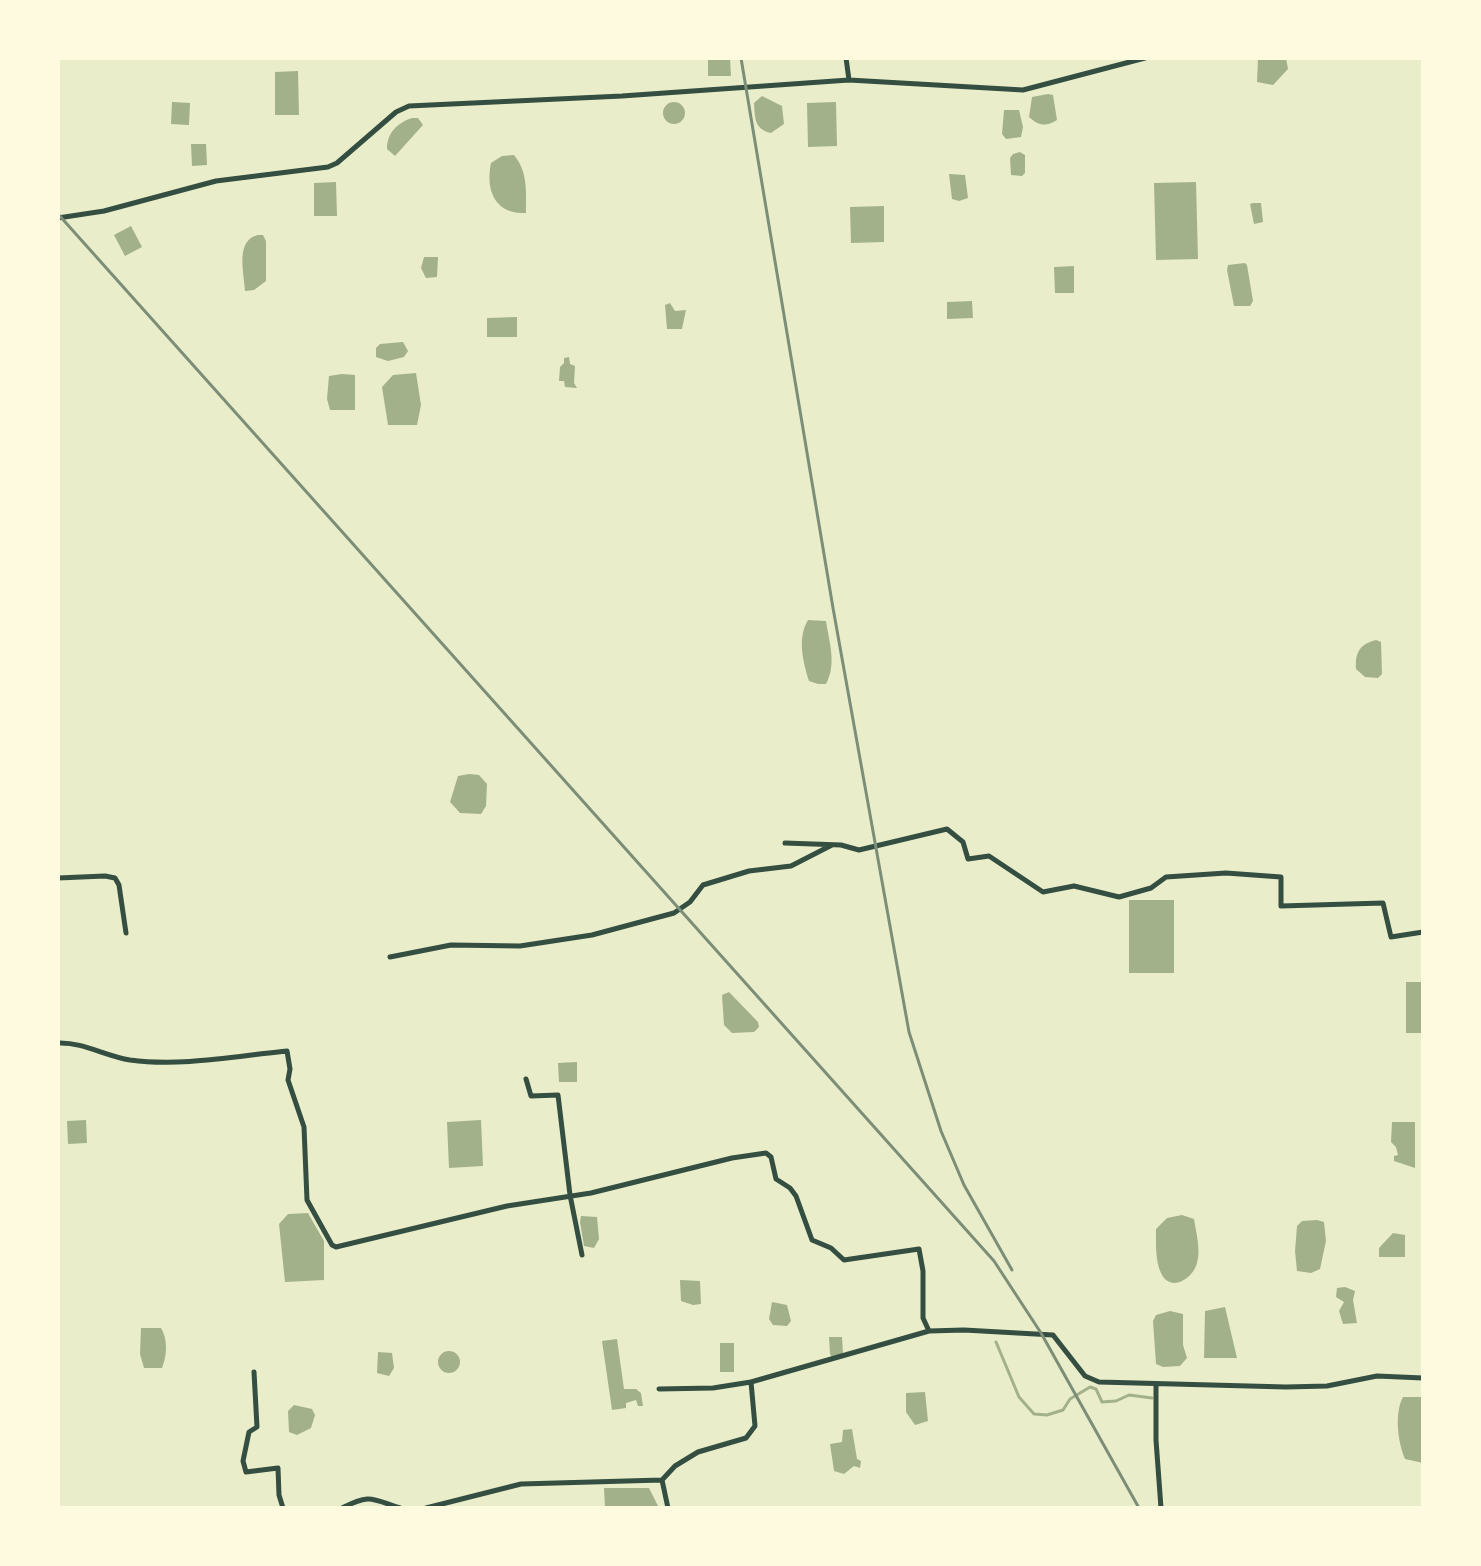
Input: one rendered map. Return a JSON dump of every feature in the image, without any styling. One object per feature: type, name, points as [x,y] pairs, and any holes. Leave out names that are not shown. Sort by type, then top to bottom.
[{"type":"street","points":[[846,58],[849,80]]},
{"type":"street","points":[[58,218],[104,211],[216,181],[328,167],[337,163],[396,112],[409,106],[622,96],[849,80],[1023,90],[1145,58]]},
{"type":"street","points":[[785,843],[833,844],[859,850],[947,829],[963,842],[968,859],[989,856],[1043,892],[1074,886],[1119,897],[1151,888],[1166,877],[1226,873],[1281,877],[1281,906],[1383,903],[1391,937],[1423,932]]},
{"type":"street","points":[[390,957],[451,945],[520,946],[592,935],[674,913],[690,902],[703,885],[749,871],[791,866],[833,844]]},
{"type":"street","points":[[58,878],[115,878],[119,885],[126,933]]},
{"type":"street","points":[[58,1043],[75,1043],[92,1051],[145,1060],[183,1062],[287,1051],[288,1080],[304,1127],[307,1200],[336,1247],[507,1206],[639,1183],[732,1158],[766,1153],[771,1157],[776,1179],[796,1196],[812,1240],[831,1248],[844,1260],[919,1249],[923,1271],[923,1318],[929,1331]]},
{"type":"street","points":[[526,1079],[531,1096],[558,1095],[570,1195],[582,1255]]},
{"type":"street","points":[[659,1389],[713,1388],[751,1382],[929,1331],[964,1330],[1053,1335],[1085,1376],[1099,1382],[1286,1387],[1327,1386],[1377,1376],[1423,1378]]},
{"type":"street","points":[[254,1372],[257,1427],[249,1432],[243,1461],[246,1472],[278,1468],[283,1508]]},
{"type":"street","points":[[426,1508],[521,1484],[662,1480],[675,1466],[698,1452],[746,1438],[755,1426],[751,1382]]},
{"type":"street","points":[[1156,1384],[1161,1508]]},
{"type":"street","points":[[662,1480],[668,1508]]},
{"type":"street","points":[[342,1508],[368,1498],[380,1499],[400,1508]]},
{"type":"shaded area","points":[[708,58],[730,58],[731,76],[708,76]]},
{"type":"shaded area","points":[[1258,58],[1286,58],[1288,69],[1273,85],[1257,82]]},
{"type":"shaded area","points":[[298,71],[299,115],[275,115],[275,72]]},
{"type":"shaded area","points":[[1053,95],[1057,120],[1039,124],[1029,117],[1032,97]]},
{"type":"shaded area","points":[[762,96],[782,106],[784,124],[771,133],[761,129],[755,118],[754,103]]},
{"type":"shaded area","points":[[172,102],[190,103],[189,125],[171,124]]},
{"type":"shaded area","points":[[674,102],[682,105],[685,113],[682,121],[674,124],[666,121],[663,113],[666,105]]},
{"type":"shaded area","points":[[836,102],[837,146],[808,147],[807,103]]},
{"type":"shaded area","points":[[1004,110],[1019,110],[1023,127],[1021,137],[1006,139],[1002,134]]},
{"type":"shaded area","points":[[412,118],[418,118],[423,125],[395,156],[387,149],[391,133]]},
{"type":"shaded area","points":[[191,144],[206,144],[207,165],[192,166]]},
{"type":"shaded area","points":[[1020,152],[1025,155],[1025,173],[1022,176],[1011,175],[1010,158]]},
{"type":"shaded area","points":[[514,155],[524,175],[526,213],[516,213],[500,205],[490,183],[491,163],[502,156]]},
{"type":"shaded area","points":[[949,174],[965,175],[968,198],[959,201],[952,199]]},
{"type":"shaded area","points":[[336,182],[337,216],[314,216],[314,183]]},
{"type":"shaded area","points":[[1196,182],[1198,259],[1156,260],[1154,183]]},
{"type":"shaded area","points":[[1261,203],[1263,222],[1254,224],[1250,204]]},
{"type":"shaded area","points":[[884,206],[884,242],[851,243],[850,207]]},
{"type":"shaded area","points":[[131,226],[142,247],[125,256],[114,235]]},
{"type":"shaded area","points":[[263,235],[266,241],[266,281],[254,290],[245,291],[244,250],[246,243]]},
{"type":"shaded area","points":[[424,257],[438,257],[437,277],[426,278],[421,268]]},
{"type":"shaded area","points":[[1245,263],[1253,301],[1250,306],[1234,306],[1228,265]]},
{"type":"shaded area","points":[[1074,266],[1074,293],[1055,293],[1054,267]]},
{"type":"shaded area","points":[[972,301],[973,318],[947,319],[947,302]]},
{"type":"shaded area","points":[[670,303],[675,311],[686,310],[682,329],[667,329],[665,305]]},
{"type":"shaded area","points":[[517,317],[517,337],[487,337],[487,318]]},
{"type":"shaded area","points":[[403,342],[408,351],[404,357],[388,361],[376,357],[376,348],[380,344]]},
{"type":"shaded area","points":[[569,357],[570,364],[575,366],[574,383],[577,388],[565,387],[564,381],[559,381],[560,367],[564,358]]},
{"type":"shaded area","points":[[416,373],[421,405],[417,425],[388,425],[382,387],[393,375]]},
{"type":"shaded area","points":[[355,375],[355,410],[330,410],[327,399],[329,376]]},
{"type":"shaded area","points":[[808,620],[826,621],[832,661],[826,684],[809,681],[807,674],[802,642]]},
{"type":"shaded area","points":[[1376,640],[1381,642],[1382,674],[1378,678],[1365,677],[1356,669],[1356,658],[1362,646]]},
{"type":"shaded area","points":[[479,775],[487,784],[486,806],[481,814],[460,813],[450,802],[458,776]]},
{"type":"shaded area","points":[[1129,900],[1174,900],[1174,973],[1129,973]]},
{"type":"shaded area","points":[[1406,982],[1423,982],[1423,1033],[1406,1033]]},
{"type":"shaded area","points":[[729,992],[758,1022],[759,1027],[754,1032],[732,1033],[724,1025],[722,995]]},
{"type":"shaded area","points":[[577,1062],[577,1082],[559,1082],[558,1063]]},
{"type":"shaded area","points":[[86,1120],[87,1143],[68,1144],[67,1121]]},
{"type":"shaded area","points":[[481,1120],[483,1166],[449,1168],[447,1122]]},
{"type":"shaded area","points":[[1392,1122],[1415,1122],[1415,1168],[1394,1161],[1394,1156],[1398,1155],[1391,1142]]},
{"type":"shaded area","points":[[308,1213],[324,1241],[324,1280],[285,1282],[279,1224],[288,1214]]},
{"type":"shaded area","points":[[1182,1215],[1194,1219],[1198,1258],[1191,1274],[1175,1283],[1165,1279],[1161,1273],[1156,1252],[1156,1229],[1167,1218]]},
{"type":"shaded area","points":[[581,1216],[597,1217],[599,1239],[594,1248],[584,1246]]},
{"type":"shaded area","points":[[1302,1221],[1324,1222],[1326,1241],[1320,1269],[1311,1273],[1297,1271],[1297,1226]]},
{"type":"shaded area","points":[[1393,1233],[1405,1235],[1405,1257],[1379,1257],[1379,1248]]},
{"type":"shaded area","points":[[680,1280],[700,1281],[701,1304],[681,1301]]},
{"type":"shaded area","points":[[1337,1288],[1355,1291],[1353,1300],[1357,1323],[1343,1324],[1339,1311],[1344,1302],[1336,1297]]},
{"type":"shaded area","points":[[772,1302],[787,1305],[791,1321],[787,1326],[773,1325],[769,1319]]},
{"type":"shaded area","points":[[1225,1307],[1237,1358],[1204,1358],[1205,1311]]},
{"type":"shaded area","points":[[1170,1311],[1183,1314],[1183,1345],[1187,1358],[1180,1366],[1163,1367],[1156,1364],[1153,1321],[1156,1315]]},
{"type":"shaded area","points":[[141,1328],[161,1328],[166,1348],[162,1368],[144,1368],[140,1354]]},
{"type":"shaded area","points":[[829,1337],[842,1337],[843,1354],[832,1357]]},
{"type":"shaded area","points":[[617,1339],[624,1389],[636,1389],[641,1393],[643,1406],[638,1406],[636,1400],[626,1403],[626,1408],[612,1410],[602,1341]]},
{"type":"shaded area","points":[[720,1343],[734,1343],[734,1372],[720,1372]]},
{"type":"shaded area","points":[[445,1351],[453,1351],[460,1362],[453,1373],[445,1373],[438,1366],[438,1358]]},
{"type":"shaded area","points":[[378,1352],[392,1353],[394,1368],[389,1376],[377,1373]]},
{"type":"shaded area","points":[[925,1392],[928,1421],[915,1425],[906,1412],[906,1393]]},
{"type":"shaded area","points":[[1403,1397],[1423,1397],[1423,1463],[1405,1459],[1398,1420]]},
{"type":"shaded area","points":[[294,1405],[312,1409],[315,1415],[311,1428],[297,1435],[289,1432],[288,1411]]},
{"type":"shaded area","points":[[852,1429],[860,1468],[854,1466],[844,1474],[834,1471],[830,1444],[842,1442],[843,1430]]},
{"type":"shaded area","points":[[604,1488],[649,1488],[659,1508],[605,1508]]},
{"type":"waterway","points":[[996,1342],[1019,1397],[1034,1414],[1047,1415],[1063,1410],[1070,1399],[1090,1387],[1096,1389],[1102,1402],[1116,1401],[1129,1395],[1152,1398]]},
{"type":"railway","points":[[741,58],[833,608],[909,1032],[941,1131],[964,1185],[1012,1270]]},
{"type":"railway","points":[[58,214],[994,1261],[1041,1333],[1139,1508]]}]
